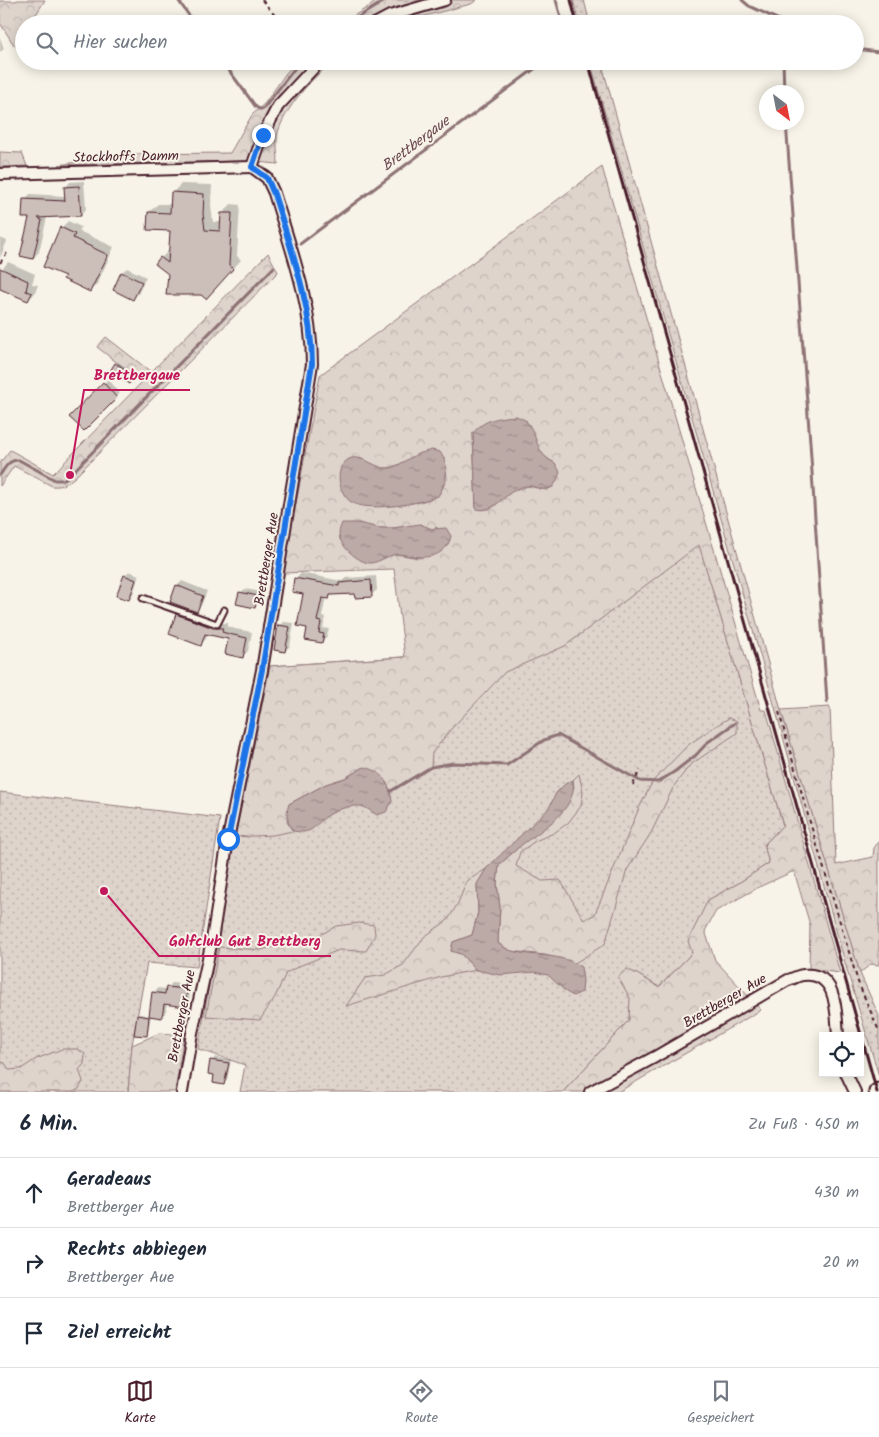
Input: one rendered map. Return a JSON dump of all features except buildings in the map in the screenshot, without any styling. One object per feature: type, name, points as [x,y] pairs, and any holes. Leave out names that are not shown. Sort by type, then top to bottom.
[{"type":"street","points":[[393,15],[445,0]]},
{"type":"street","points":[[252,167],[263,135],[278,106],[312,70]]},
{"type":"street","name":"Stockhoffs Damm","points":[[0,174],[252,167]]},
{"type":"street","name":"Brettberger Aue","points":[[182,1092],[192,1033],[212,940],[228,839],[262,670],[312,364],[312,339],[309,315],[274,194],[267,178],[252,167]]},
{"type":"street","name":"Brettberger Aue","points":[[590,1092],[655,1057],[788,980],[803,975],[817,976],[830,987],[835,1000],[838,1032]]},
{"type":"street","points":[[848,1077],[855,1092]]},
{"type":"lane","points":[[144,598],[217,624],[224,610]]},
{"type":"path","points":[[262,0],[274,15]]},
{"type":"path","points":[[0,263],[7,253]]},
{"type":"path","points":[[779,712],[858,982],[879,1031]]},
{"type":"path","points":[[633,785],[640,770]]},
{"type":"green space","points":[[45,0],[36,15],[15,15],[15,46],[0,23],[0,1]]},
{"type":"green space","points":[[379,0],[477,0],[471,4],[429,15],[355,15]]},
{"type":"green space","points":[[573,0],[584,0],[588,15],[577,15]]},
{"type":"green space","points":[[289,70],[323,70],[292,105],[280,126],[277,136],[278,164],[244,161],[59,165],[126,154],[230,153],[252,115],[265,103]]},
{"type":"green space","points":[[593,70],[603,70],[781,710],[860,973],[879,1016],[879,1076],[847,970],[774,704]]},
{"type":"green space","points":[[0,152],[22,153],[27,166],[0,167]]},
{"type":"green space","points":[[602,167],[761,710],[766,710],[840,973],[809,969],[810,925],[794,871],[761,886],[716,911],[705,931],[715,960],[761,1010],[618,1092],[563,1092],[629,1020],[630,998],[618,977],[627,969],[659,987],[692,953],[688,941],[708,900],[769,863],[764,845],[783,825],[699,545],[565,646],[505,672],[451,729],[432,753],[431,767],[391,791],[386,782],[364,767],[345,778],[326,784],[289,804],[287,822],[293,831],[273,835],[235,837],[270,666],[405,657],[394,569],[283,573],[320,375]],"holes":[[[526,420],[540,451],[555,463],[557,480],[553,487],[546,490],[528,486],[511,492],[491,509],[476,509],[473,433]],[[420,453],[445,459],[447,479],[438,496],[417,503],[341,467],[354,459],[388,468]],[[358,523],[378,528],[419,526],[432,529],[437,527],[420,558],[395,554],[340,540],[340,529]]]},
{"type":"green space","points":[[268,253],[278,272],[75,477],[62,485],[52,486],[14,466],[0,486],[0,463],[10,450],[53,474],[142,382],[97,347],[106,337],[151,372]]},
{"type":"green space","points":[[699,544],[783,825],[764,845],[769,863],[708,900],[692,953],[659,987],[637,974],[618,977],[631,998],[629,1020],[563,1092],[240,1092],[245,1065],[198,1049],[235,837],[270,666],[565,646]]},
{"type":"green space","points":[[830,707],[836,865],[873,857],[874,848],[879,841],[879,965],[871,964],[860,973],[781,710]]},
{"type":"green space","points":[[729,718],[737,721],[737,733],[690,765],[674,786],[651,833],[627,870],[605,944],[575,963],[545,955],[510,951],[498,943],[500,907],[497,884],[499,865],[519,847],[574,788],[573,780],[579,774],[583,792],[581,806],[568,823],[554,833],[535,841],[520,852],[516,866],[542,881],[560,880],[584,920],[595,914],[639,808],[653,781],[688,745]]},
{"type":"green space","points":[[0,792],[220,818],[197,967],[147,963],[132,1045],[128,1092],[0,1092]]},
{"type":"green space","points":[[486,869],[477,885],[478,912],[472,935],[453,942],[451,951],[461,954],[476,970],[441,977],[346,1006],[365,978],[385,975],[403,965],[424,937],[448,920],[458,903],[467,881]]},
{"type":"green space","points":[[359,923],[374,925],[375,935],[366,951],[339,950],[286,973],[275,997],[260,1020],[206,1016],[219,947],[261,950],[320,935],[336,926]]},
{"type":"green space","points":[[160,1033],[184,1035],[175,1092],[128,1092],[132,1045]]},
{"type":"green space","points":[[62,1049],[77,1049],[85,1054],[84,1064],[79,1070],[83,1081],[79,1089],[73,1092],[0,1092],[0,1062],[5,1063],[9,1070],[21,1069],[36,1059]]},
{"type":"water","points":[[516,416],[526,421],[543,455],[555,463],[560,472],[558,479],[550,488],[544,489],[527,486],[513,491],[490,508],[476,509],[473,433],[487,422],[498,418]]},
{"type":"water","points":[[432,450],[440,452],[446,468],[444,485],[438,496],[408,504],[373,507],[355,504],[345,496],[339,476],[344,463],[349,459],[359,458],[380,467],[390,468],[415,455]]},
{"type":"water","points":[[342,523],[358,523],[380,528],[420,524],[432,529],[446,528],[451,536],[444,550],[435,555],[419,557],[397,554],[367,563],[352,555],[341,542],[339,532]]},
{"type":"water","points":[[364,767],[376,771],[387,784],[392,801],[386,812],[377,815],[367,808],[350,806],[331,813],[311,830],[304,832],[293,831],[287,818],[289,804],[326,784],[345,778]]},
{"type":"water","points":[[573,780],[573,791],[563,811],[499,865],[497,884],[500,907],[498,943],[510,950],[557,957],[581,967],[582,992],[573,996],[548,975],[535,972],[500,975],[476,970],[461,954],[451,951],[453,942],[472,935],[478,912],[477,884],[486,869],[549,808],[556,793],[565,784]]},
{"type":"waterway","points":[[178,0],[189,15]]},
{"type":"waterway","points":[[362,15],[386,0]]},
{"type":"waterway","name":"Brettbergaue","points":[[556,0],[560,15]]},
{"type":"waterway","name":"Brettbergaue","points":[[742,0],[749,6],[768,15]]},
{"type":"waterway","name":"Brettbergaue","points":[[864,50],[879,52]]},
{"type":"waterway","points":[[229,70],[259,109],[263,109],[293,70]]},
{"type":"waterway","name":"Brettbergaue","points":[[300,244],[533,70]]},
{"type":"waterway","points":[[783,70],[784,85]]},
{"type":"waterway","points":[[787,130],[827,702]]},
{"type":"waterway","name":"Brettbergaue","points":[[0,475],[10,462],[16,460],[55,480],[63,480],[70,475],[274,267]]},
{"type":"waterway","points":[[391,791],[431,767],[453,763],[507,765],[544,740],[558,735],[640,781],[658,782],[674,772],[696,755],[708,742],[735,723]]},
{"type":"railway","points":[[571,0],[575,15]]},
{"type":"railway","points":[[591,70],[877,1092]]},
{"type":"place","name":"Brettbergaue","points":[[70,475]]},
{"type":"place","name":"Golfclub Gut Brettberg","points":[[104,891]]},
{"type":"route","points":[[228,839],[262,670],[312,364],[312,339],[309,315],[294,258],[274,194],[267,178],[252,167],[263,135]]}]
